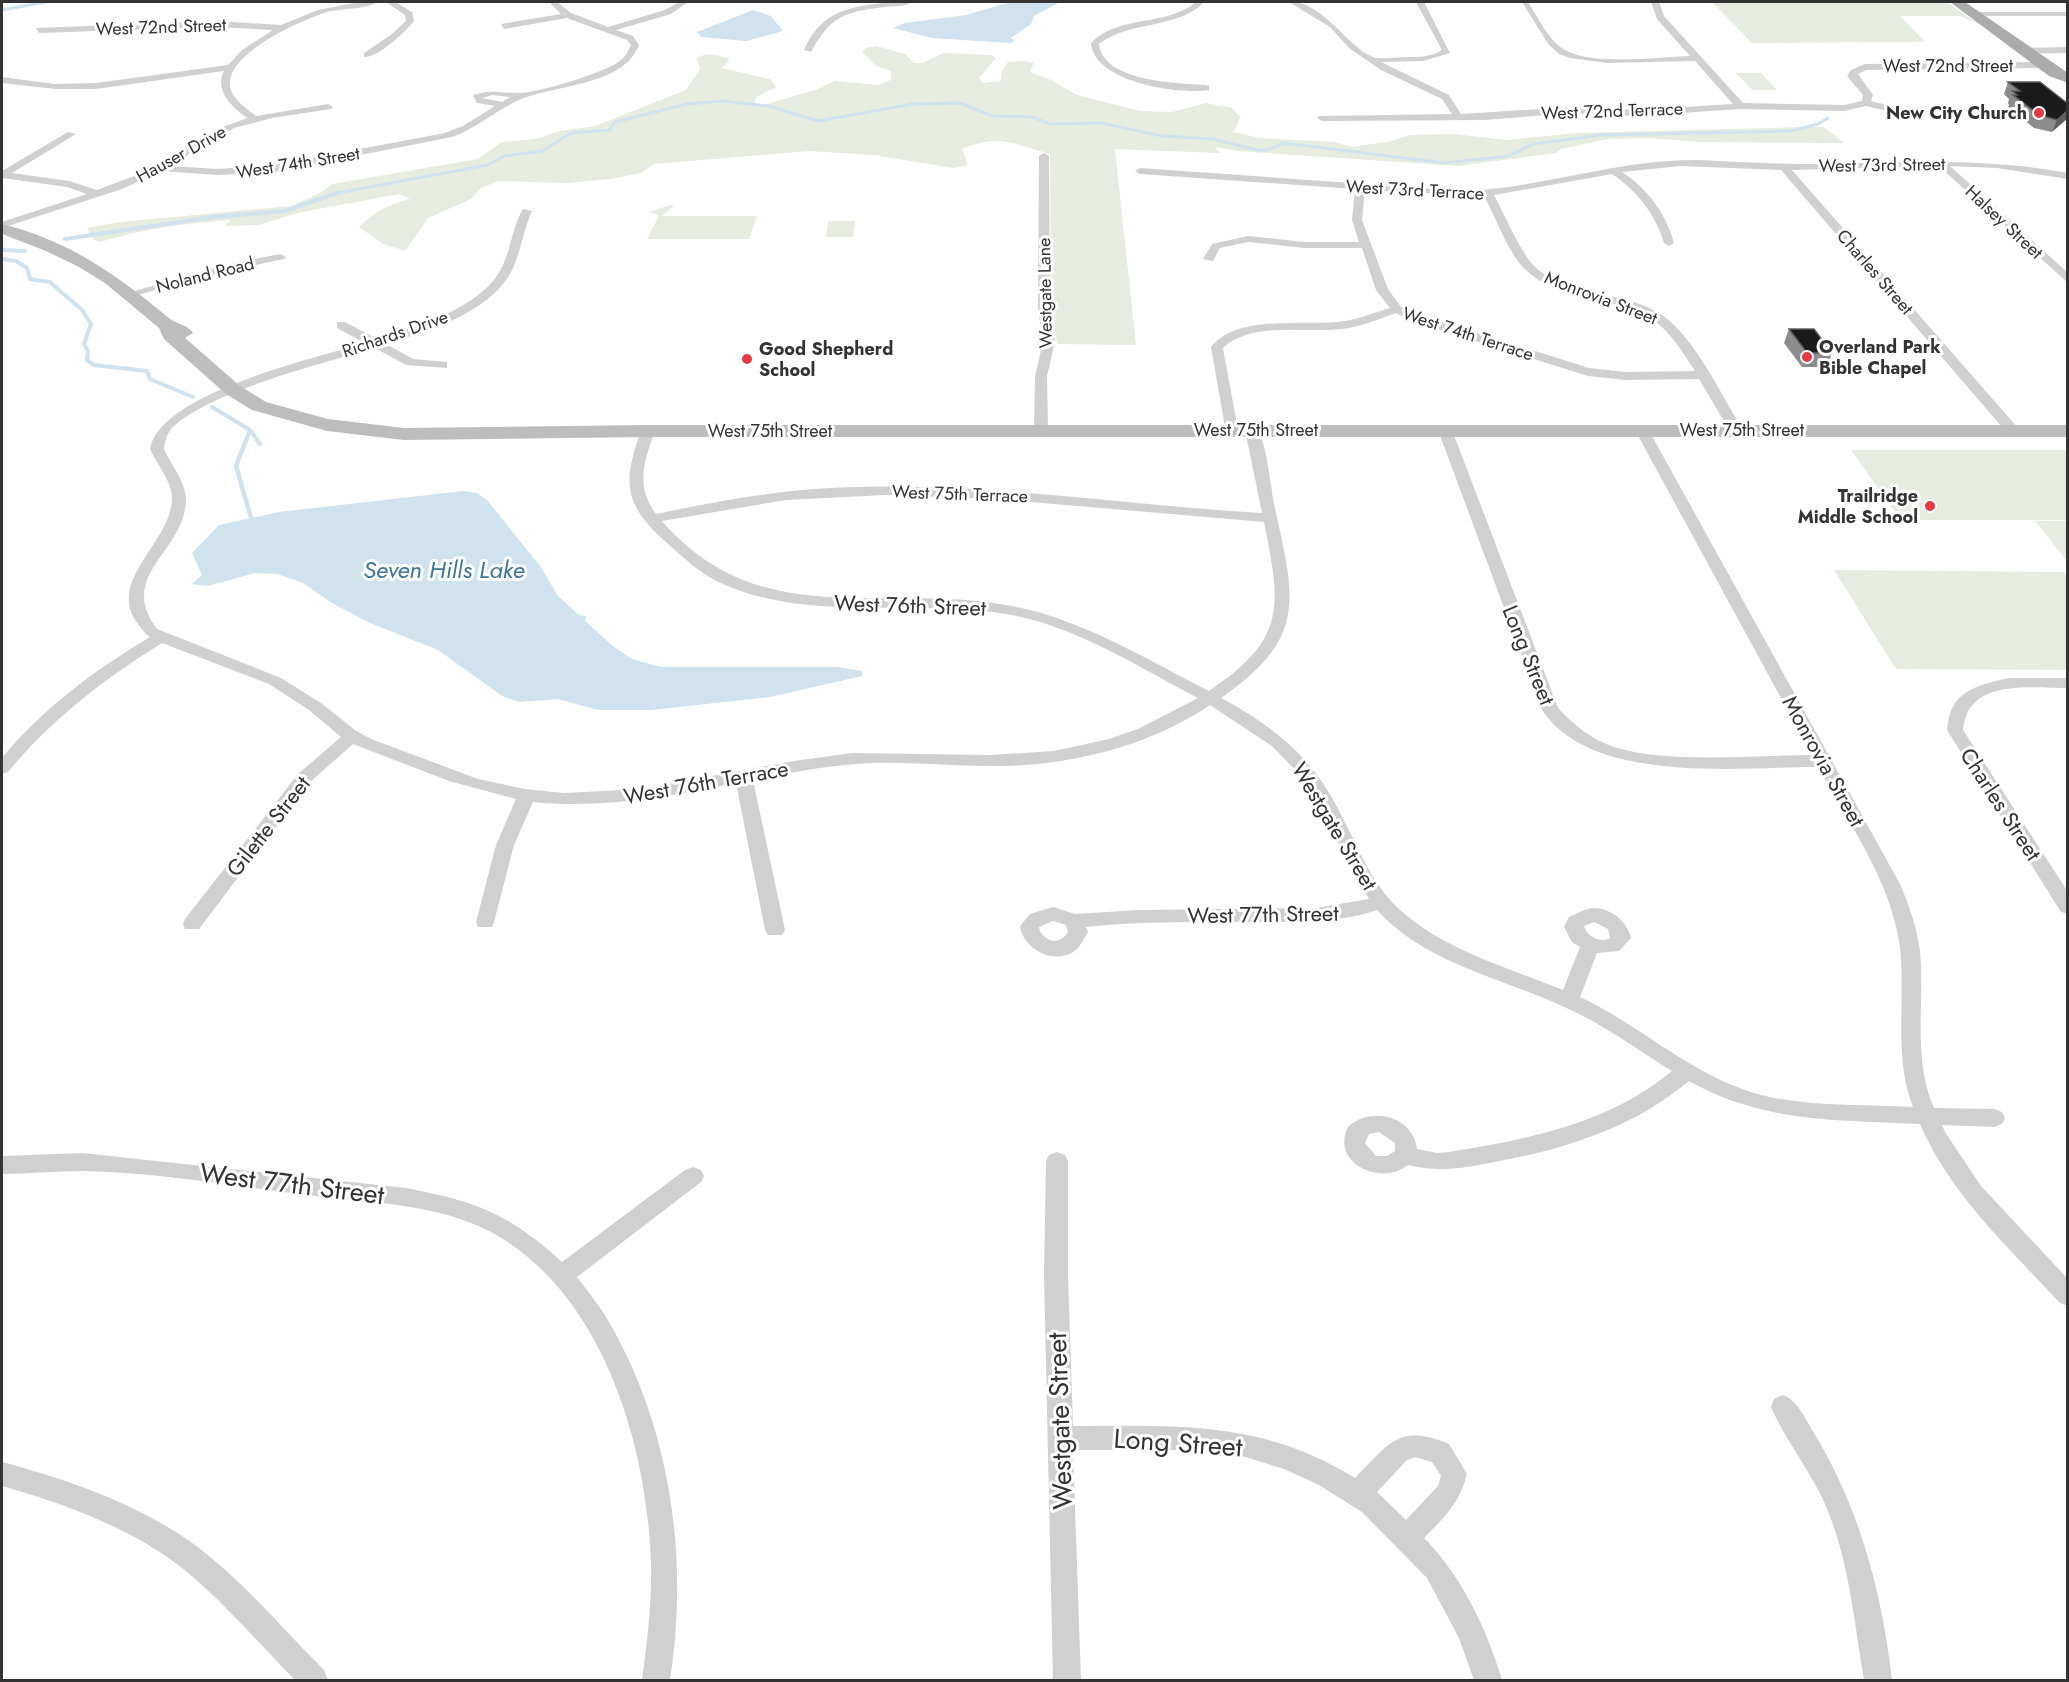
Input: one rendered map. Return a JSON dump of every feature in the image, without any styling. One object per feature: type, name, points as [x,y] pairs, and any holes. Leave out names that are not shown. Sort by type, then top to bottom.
[{"type":"main road","points":[[1957,2],[2055,72],[2067,86]]},
{"type":"main road","name":"West 75th Street","points":[[4,229],[51,246],[85,263],[130,294],[168,326],[170,335],[274,412],[327,425],[404,434],[1041,430],[2067,431]]},
{"type":"street","points":[[2,80],[43,86],[229,68],[250,49],[283,28],[315,13],[373,2]]},
{"type":"street","points":[[367,55],[395,36],[410,21],[409,14],[390,2]]},
{"type":"street","points":[[521,96],[492,92],[476,97],[480,101],[504,105],[521,96],[604,73],[625,63],[634,52],[634,42],[610,29],[568,15],[553,2]]},
{"type":"street","points":[[610,29],[668,12],[684,2]]},
{"type":"street","points":[[840,2],[855,11]]},
{"type":"street","points":[[808,50],[815,31],[830,18],[855,11],[908,2]]},
{"type":"street","points":[[1200,2],[1189,11],[1113,29],[1095,43],[1096,54],[1110,68],[1129,76],[1153,82],[1206,88]]},
{"type":"street","points":[[1293,2],[1333,25],[1352,46],[1394,74],[1446,97],[1458,117]]},
{"type":"street","points":[[1372,60],[1438,57],[1447,51],[1420,2]]},
{"type":"street","points":[[1655,2],[1660,16],[1740,106]]},
{"type":"street","points":[[2050,2],[2067,14]]},
{"type":"street","points":[[1525,3],[1558,49],[1568,54],[1595,59],[1697,58]]},
{"type":"street","points":[[1974,14],[2067,14]]},
{"type":"street","points":[[504,26],[568,15]]},
{"type":"street","name":"West 72nd Street","points":[[39,30],[102,30],[209,24],[283,28]]},
{"type":"street","name":"West 72nd Street","points":[[2023,51],[2067,50]]},
{"type":"street","name":"West 72nd Street","points":[[1866,103],[1868,95],[1854,80],[1854,72],[1883,65],[2055,72]]},
{"type":"street","name":"Hauser Drive","points":[[4,229],[161,168],[213,135],[254,119],[230,96],[225,83],[229,68]]},
{"type":"street","name":"West 72nd Terrace","points":[[1322,118],[1458,117],[1581,110],[1637,113],[1740,106],[1844,108],[1866,103],[1900,111]]},
{"type":"street","name":"West 74th Street","points":[[161,168],[200,173],[246,172],[340,158],[435,138],[471,127],[504,105]]},
{"type":"street","points":[[254,119],[328,107]]},
{"type":"street","points":[[2,175],[71,134]]},
{"type":"street","name":"Westgate Lane","points":[[1041,430],[1041,376],[1049,342],[1044,309],[1044,156]]},
{"type":"street","name":"Halsey Street","points":[[1941,163],[2067,280]]},
{"type":"street","name":"West 73rd Street","points":[[1724,165],[1784,167],[1991,163],[2039,169],[2067,176]]},
{"type":"street","name":"West 73rd Terrace","points":[[1140,171],[1488,194],[1666,164],[1724,165]]},
{"type":"street","name":"Charles Street","points":[[1784,167],[2013,431]]},
{"type":"street","points":[[1614,171],[1637,186],[1665,226],[1669,243]]},
{"type":"street","points":[[2,175],[62,183],[96,194]]},
{"type":"street","points":[[1360,187],[1356,206],[1357,220],[1382,290],[1397,309]]},
{"type":"street","name":"Monrovia Street","points":[[1488,194],[1526,263],[1533,270],[1556,283],[1654,316],[1672,331],[1736,430]]},
{"type":"street","name":"Richards Drive","points":[[239,388],[435,322],[487,292],[509,269],[518,230],[527,211]]},
{"type":"street","points":[[1209,259],[1216,246],[1237,239],[1254,238],[1302,245],[1365,244]]},
{"type":"street","name":"Noland Road","points":[[130,294],[230,267],[280,257]]},
{"type":"street","name":"West 74th Terrace","points":[[1231,430],[1217,347],[1221,340],[1240,332],[1345,324],[1397,309],[1416,318],[1588,372],[1626,376],[1701,375]]},
{"type":"street","points":[[341,326],[410,362],[443,365]]},
{"type":"street","name":"West 76th Terrace","points":[[239,388],[187,410],[172,421],[158,440],[157,449],[178,490],[177,515],[172,530],[135,588],[134,607],[144,625],[161,637],[242,666],[275,681],[306,700],[352,736],[416,764],[484,786],[527,795],[580,799],[639,796],[744,778],[797,766],[864,757],[990,761],[1044,758],[1082,752],[1152,731],[1180,718],[1210,699]]},
{"type":"street","points":[[1210,699],[1240,676],[1261,655],[1281,621],[1285,601],[1283,581],[1252,430]]},
{"type":"street","name":"Long Street","points":[[1445,430],[1550,710],[1560,722],[1579,738],[1600,748],[1648,760],[1824,760]]},
{"type":"street","name":"Monrovia Street","points":[[1642,430],[1876,853],[1903,913],[1910,951],[1912,1068],[1925,1117],[1962,1181],[2067,1296]]},
{"type":"street","name":"West 76th Street","points":[[648,431],[637,460],[635,487],[643,509],[698,566],[735,585],[767,594],[804,600],[945,602],[1007,610],[1041,618],[1086,634],[1210,699]]},
{"type":"street","name":"West 75th Terrace","points":[[652,519],[792,495],[897,491],[1016,496],[1185,513],[1270,518]]},
{"type":"street","points":[[2,768],[23,741],[52,712],[93,679],[161,637]]},
{"type":"street","name":"Charles Street","points":[[2067,683],[2002,684],[1977,692],[1967,699],[1956,717],[1955,730],[1975,765],[2067,907]]},
{"type":"street","name":"Westgate Street","points":[[1210,699],[1273,738],[1304,768],[1320,792],[1372,891],[1381,902]]},
{"type":"street","name":"Gilette Street","points":[[192,924],[304,778],[352,736]]},
{"type":"street","points":[[744,778],[775,930]]},
{"type":"street","points":[[485,922],[505,845],[527,795]]},
{"type":"street","points":[[1381,902],[1409,927],[1449,953],[1569,1000],[1632,1032],[1688,1070],[1735,1095],[1767,1104],[1806,1110],[1925,1117],[1994,1118]]},
{"type":"street","name":"West 77th Street","points":[[1074,921],[1140,916],[1325,915],[1362,910],[1381,902]]},
{"type":"street","points":[[1569,1000],[1591,945]]},
{"type":"street","points":[[1405,1155],[1437,1162],[1521,1149],[1591,1130],[1640,1107],[1665,1092],[1688,1070]]},
{"type":"street","name":"Westgate Street","points":[[1057,1161],[1056,1274],[1067,1680]]},
{"type":"street","name":"West 77th Street","points":[[2,1165],[82,1162],[406,1197],[443,1204],[490,1221],[522,1239],[561,1276],[604,1338],[627,1384],[647,1443],[662,1516],[666,1573],[662,1649],[656,1680]]},
{"type":"street","points":[[561,1276],[693,1176]]},
{"type":"street","points":[[1783,1407],[1818,1460],[1847,1527],[1855,1556],[1878,1680]]},
{"type":"street","name":"Long Street","points":[[1060,1438],[1184,1438],[1242,1444],[1297,1462],[1328,1476],[1371,1503],[1436,1569],[1470,1630],[1488,1680]]},
{"type":"street","points":[[1357,1494],[1398,1452],[1414,1445],[1440,1452],[1454,1474],[1449,1493],[1406,1539]]},
{"type":"street","points":[[2,1474],[63,1491],[121,1517],[185,1555],[236,1600],[304,1678]]},
{"type":"shaded area","points":[[1712,2],[1946,2],[1979,24],[1960,16],[1900,16],[1925,42],[1752,43]]},
{"type":"shaded area","points":[[877,46],[905,54],[914,63],[923,63],[943,53],[991,55],[996,58],[979,78],[983,83],[1001,81],[1002,71],[1008,62],[1034,63],[1030,70],[1032,73],[1051,80],[1077,95],[1140,111],[1172,112],[1206,103],[1232,108],[1240,117],[1234,132],[1260,138],[1334,142],[1352,147],[1392,141],[1409,135],[1455,134],[1506,140],[1577,133],[1824,127],[1844,143],[1607,139],[1561,149],[1556,153],[1458,166],[1238,151],[1215,147],[1220,153],[1115,149],[1136,345],[1057,344],[1051,298],[1050,154],[1006,142],[987,142],[962,149],[968,165],[953,168],[874,155],[809,151],[654,164],[641,173],[610,179],[568,183],[499,181],[481,188],[471,199],[428,218],[405,251],[383,244],[359,227],[382,209],[410,199],[399,194],[297,213],[259,225],[225,226],[231,220],[198,223],[148,230],[100,242],[93,239],[87,228],[121,222],[292,206],[318,194],[332,184],[478,159],[502,142],[536,139],[560,131],[595,126],[686,90],[700,69],[697,58],[705,55],[717,55],[730,59],[722,68],[770,79],[776,87],[756,97],[754,105],[760,106],[818,89],[835,81],[878,85],[891,80],[891,71],[876,66],[862,52],[866,48]]},
{"type":"shaded area","points":[[1736,73],[1761,73],[1777,90],[1752,90]]},
{"type":"shaded area","points":[[670,205],[674,206],[662,216],[757,216],[749,239],[647,239],[659,215],[649,212]]},
{"type":"shaded area","points":[[828,221],[855,221],[853,237],[826,237]]},
{"type":"shaded area","points":[[1851,450],[2067,450],[2067,520],[1901,520]]},
{"type":"shaded area","points":[[2035,521],[2067,521],[2067,561]]},
{"type":"shaded area","points":[[1834,570],[2064,572],[2068,577],[2067,670],[1896,669]]},
{"type":"water","points":[[1011,2],[1060,2],[1034,16],[1031,24],[1011,38],[1015,41],[1010,43],[932,38],[893,28],[905,23],[966,15]]},
{"type":"water","points":[[753,10],[771,16],[783,31],[746,41],[701,37],[697,32]]},
{"type":"water","name":"Seven Hills Lake","points":[[463,491],[477,493],[487,500],[540,566],[558,596],[579,615],[586,616],[585,621],[614,647],[632,659],[661,667],[838,667],[862,671],[862,676],[770,697],[651,710],[598,710],[558,699],[520,702],[502,696],[438,650],[370,623],[332,603],[303,583],[277,574],[255,573],[208,586],[192,584],[202,575],[192,553],[219,525],[279,512]]},
{"type":"building","points":[[2008,82],[2040,82],[2067,103],[2067,111],[2057,120],[2039,115],[2013,95],[2017,95],[2012,91],[2020,91]]},
{"type":"building","points":[[1789,329],[1814,329],[1832,353],[1807,353]]},
{"type":"waterway","points":[[2,10],[46,2]]},
{"type":"waterway","points":[[337,193],[488,165],[504,156],[542,151],[571,133],[610,130],[615,122],[687,104],[722,101],[769,106],[818,121],[913,104],[960,103],[993,116],[1032,117],[1050,124],[1101,123],[1162,136],[1212,139],[1258,150],[1268,150],[1284,143],[1445,163],[1509,156],[1533,144],[1602,135],[1791,131],[1818,124],[1828,118]]},
{"type":"waterway","points":[[65,239],[213,217],[285,211],[337,193]]},
{"type":"waterway","points":[[332,194],[337,193]]},
{"type":"waterway","points":[[2,250],[25,251]]},
{"type":"waterway","points":[[2,259],[16,261],[27,268],[30,279],[50,282],[82,310],[91,324],[84,344],[88,351],[87,360],[94,365],[147,371],[150,379],[193,397]]},
{"type":"waterway","points":[[212,407],[250,430]]},
{"type":"waterway","points":[[246,441],[250,430]]},
{"type":"waterway","points":[[250,430],[258,441]]},
{"type":"waterway","points":[[246,440],[236,466],[251,518]]},
{"type":"waterway","points":[[257,440],[260,444]]},
{"type":"place","name":"New City Church","points":[[2039,113]]},
{"type":"place","name":"Overland Park Bible Chapel","points":[[1807,357]]},
{"type":"place","name":"Good Shepherd School","points":[[747,359]]},
{"type":"place","name":"Trailridge Middle School","points":[[1930,506]]}]
